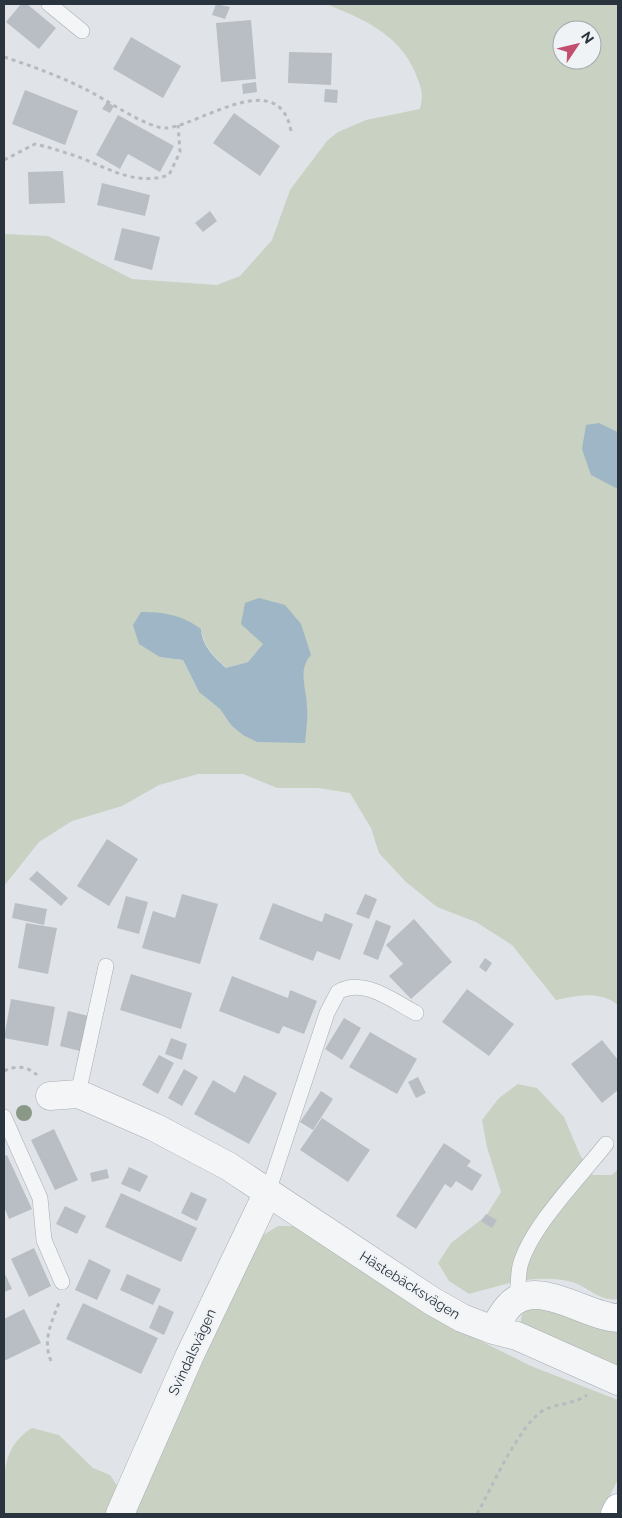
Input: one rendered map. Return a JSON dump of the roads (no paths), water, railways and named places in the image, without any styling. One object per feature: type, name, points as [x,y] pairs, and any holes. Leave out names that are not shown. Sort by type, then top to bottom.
[{"type":"main road","points":[[615,1514],[618,1508]]},
{"type":"street","name":"Hästebäcksvägen","points":[[50,1096],[78,1094],[154,1127],[228,1166],[432,1301],[462,1318],[493,1330],[517,1336],[615,1380]]},
{"type":"street","name":"Svindalsvägen","points":[[120,1514],[189,1357],[268,1192]]},
{"type":"street","points":[[493,1330],[509,1306],[517,1300],[528,1296],[541,1295],[564,1301],[599,1315],[618,1318]]},
{"type":"lane","points":[[49,4],[82,32]]},
{"type":"lane","points":[[78,1094],[106,966]]},
{"type":"lane","points":[[268,1192],[327,1013],[338,992],[354,986],[366,988],[416,1013]]},
{"type":"lane","points":[[4,1117],[40,1198],[44,1240],[62,1282]]},
{"type":"lane","points":[[517,1300],[520,1265],[528,1246],[540,1226],[606,1144]]},
{"type":"water","points":[[599,423],[618,432],[618,489],[591,475],[582,449],[586,425]]},
{"type":"water","points":[[259,598],[285,605],[301,624],[311,655],[304,667],[307,701],[305,743],[257,742],[243,735],[231,725],[220,709],[199,692],[183,660],[160,657],[139,644],[133,625],[141,612],[165,614],[187,620],[201,629],[206,646],[226,668],[248,662],[263,644],[241,624],[245,603]]}]
